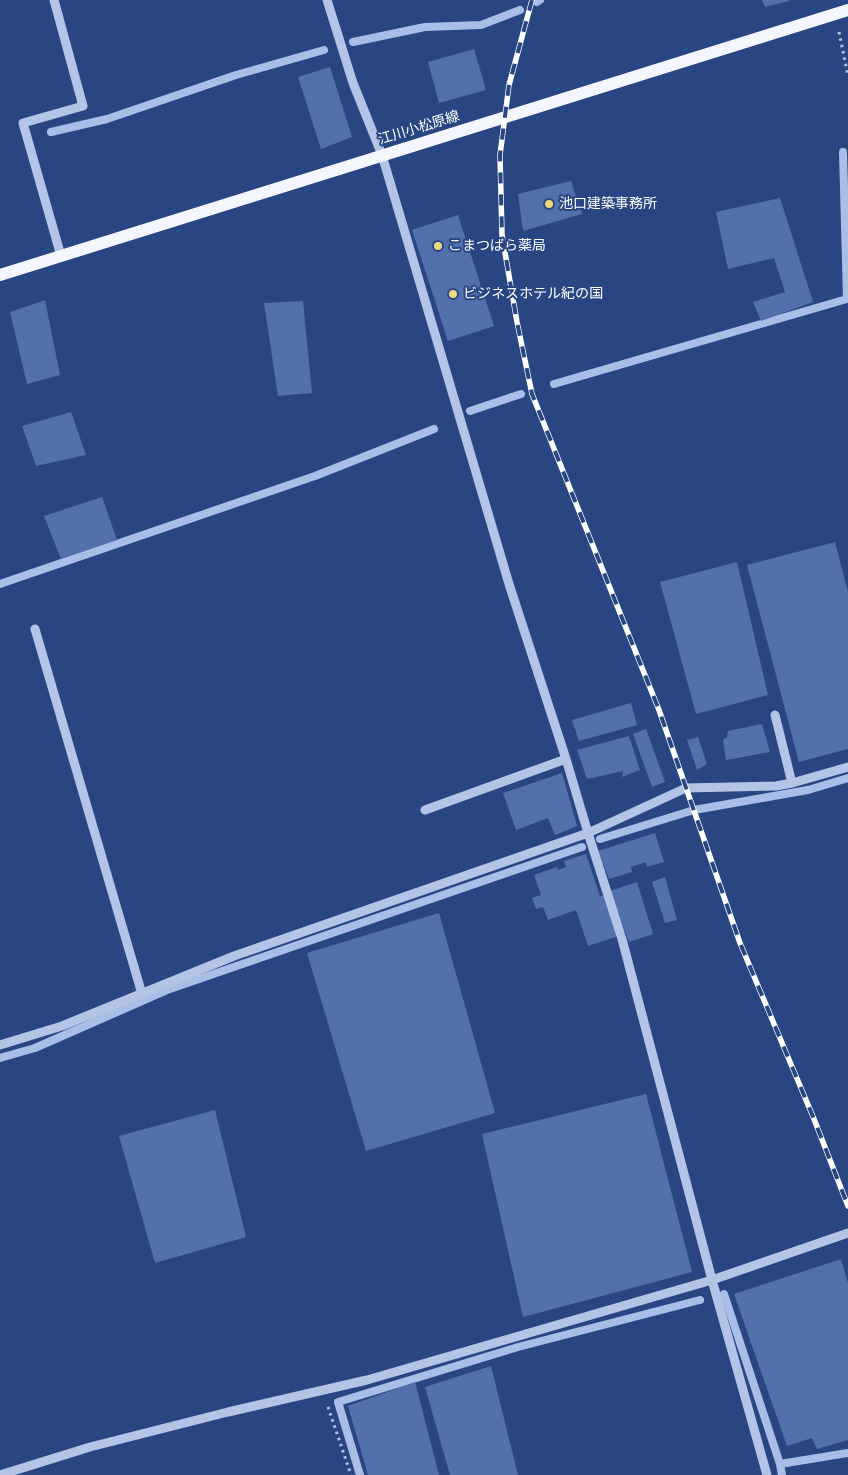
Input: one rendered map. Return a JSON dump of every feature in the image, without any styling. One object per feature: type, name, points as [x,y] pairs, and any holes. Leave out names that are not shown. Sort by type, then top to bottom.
[{"type":"main road","name":"江川小松原線","points":[[0,275],[848,10]]},
{"type":"street","points":[[54,0],[84,106],[23,123],[61,256]]},
{"type":"street","points":[[326,0],[353,83],[382,155],[509,584],[622,939],[712,1280],[767,1475]]},
{"type":"street","points":[[35,629],[142,994]]},
{"type":"street","points":[[775,715],[792,783]]},
{"type":"street","points":[[425,810],[566,759]]},
{"type":"street","points":[[0,1045],[62,1026],[234,956],[588,833],[686,788],[776,786],[848,767]]},
{"type":"street","points":[[0,1475],[90,1447],[367,1380],[712,1280],[848,1233]]},
{"type":"path","points":[[835,14],[848,76]]},
{"type":"path","points":[[322,1390],[351,1475]]},
{"type":"building","points":[[762,0],[789,0],[789,1],[765,7]]},
{"type":"building","points":[[474,49],[486,90],[439,103],[428,62]]},
{"type":"building","points":[[330,67],[352,137],[321,149],[298,77]]},
{"type":"building","name":"池口建築事務所","points":[[571,181],[582,214],[523,231],[518,194]]},
{"type":"building","points":[[780,198],[813,302],[761,321],[753,302],[785,292],[774,258],[728,269],[716,212]]},
{"type":"building","points":[[458,215],[494,326],[448,341],[412,230]]},
{"type":"building","points":[[45,300],[60,375],[27,384],[10,312]]},
{"type":"building","points":[[303,301],[312,393],[278,396],[264,303]]},
{"type":"building","points":[[71,412],[86,455],[36,466],[22,426]]},
{"type":"building","points":[[102,497],[117,540],[61,559],[44,516]]},
{"type":"building","points":[[835,542],[848,592],[848,749],[799,762],[747,565]]},
{"type":"building","points":[[737,562],[768,695],[696,714],[660,582]]},
{"type":"building","points":[[631,703],[637,725],[579,741],[572,720]]},
{"type":"building","points":[[762,724],[770,752],[726,760],[723,740],[727,737],[728,731]]},
{"type":"building","points":[[646,729],[665,782],[652,787],[633,734]]},
{"type":"building","points":[[629,736],[640,770],[622,777],[623,771],[587,779],[577,750]]},
{"type":"building","points":[[698,737],[707,764],[697,770],[687,740]]},
{"type":"building","points":[[562,773],[577,826],[555,835],[548,818],[516,830],[503,793]]},
{"type":"building","points":[[655,833],[664,862],[647,867],[646,862],[631,867],[632,872],[609,879],[598,851]]},
{"type":"building","points":[[586,854],[600,896],[606,895],[619,936],[588,946],[576,910],[548,920],[543,907],[536,909],[532,898],[541,895],[534,875],[557,867],[558,870],[566,867],[564,861]]},
{"type":"building","points":[[665,877],[677,920],[665,923],[652,882]]},
{"type":"building","points":[[637,882],[653,934],[629,942],[610,891]]},
{"type":"building","points":[[439,913],[495,1113],[366,1151],[307,953]]},
{"type":"building","points":[[646,1094],[692,1272],[523,1317],[482,1134]]},
{"type":"building","points":[[215,1110],[246,1237],[155,1263],[119,1136]]},
{"type":"building","points":[[841,1259],[848,1283],[848,1440],[817,1449],[812,1438],[787,1446],[734,1294]]},
{"type":"building","points":[[491,1366],[518,1475],[450,1475],[425,1387]]},
{"type":"building","points":[[415,1382],[439,1475],[368,1475],[348,1406]]},
{"type":"waterway","points":[[353,42],[425,27],[481,25],[520,10]]},
{"type":"waterway","points":[[51,132],[107,119],[236,75],[324,50]]},
{"type":"waterway","points":[[554,384],[847,299],[843,152]]},
{"type":"waterway","points":[[470,411],[521,394]]},
{"type":"waterway","points":[[0,584],[315,476],[434,429]]},
{"type":"waterway","points":[[600,839],[694,810],[808,790],[848,778]]},
{"type":"waterway","points":[[0,1058],[35,1048],[167,990],[582,847]]},
{"type":"waterway","points":[[724,1294],[780,1464],[848,1453]]},
{"type":"waterway","points":[[360,1475],[338,1402],[518,1347],[700,1300]]},
{"type":"waterway","points":[[780,1464],[782,1475]]},
{"type":"railway","points":[[532,0],[509,85],[500,155],[502,235],[532,394],[659,710],[740,943],[814,1119],[848,1206]]},
{"type":"place","name":"池口建築事務所","points":[[549,204]]},
{"type":"place","name":"こまつばら薬局","points":[[438,246]]},
{"type":"place","name":"ビジネスホテル紀の国","points":[[453,294]]}]
